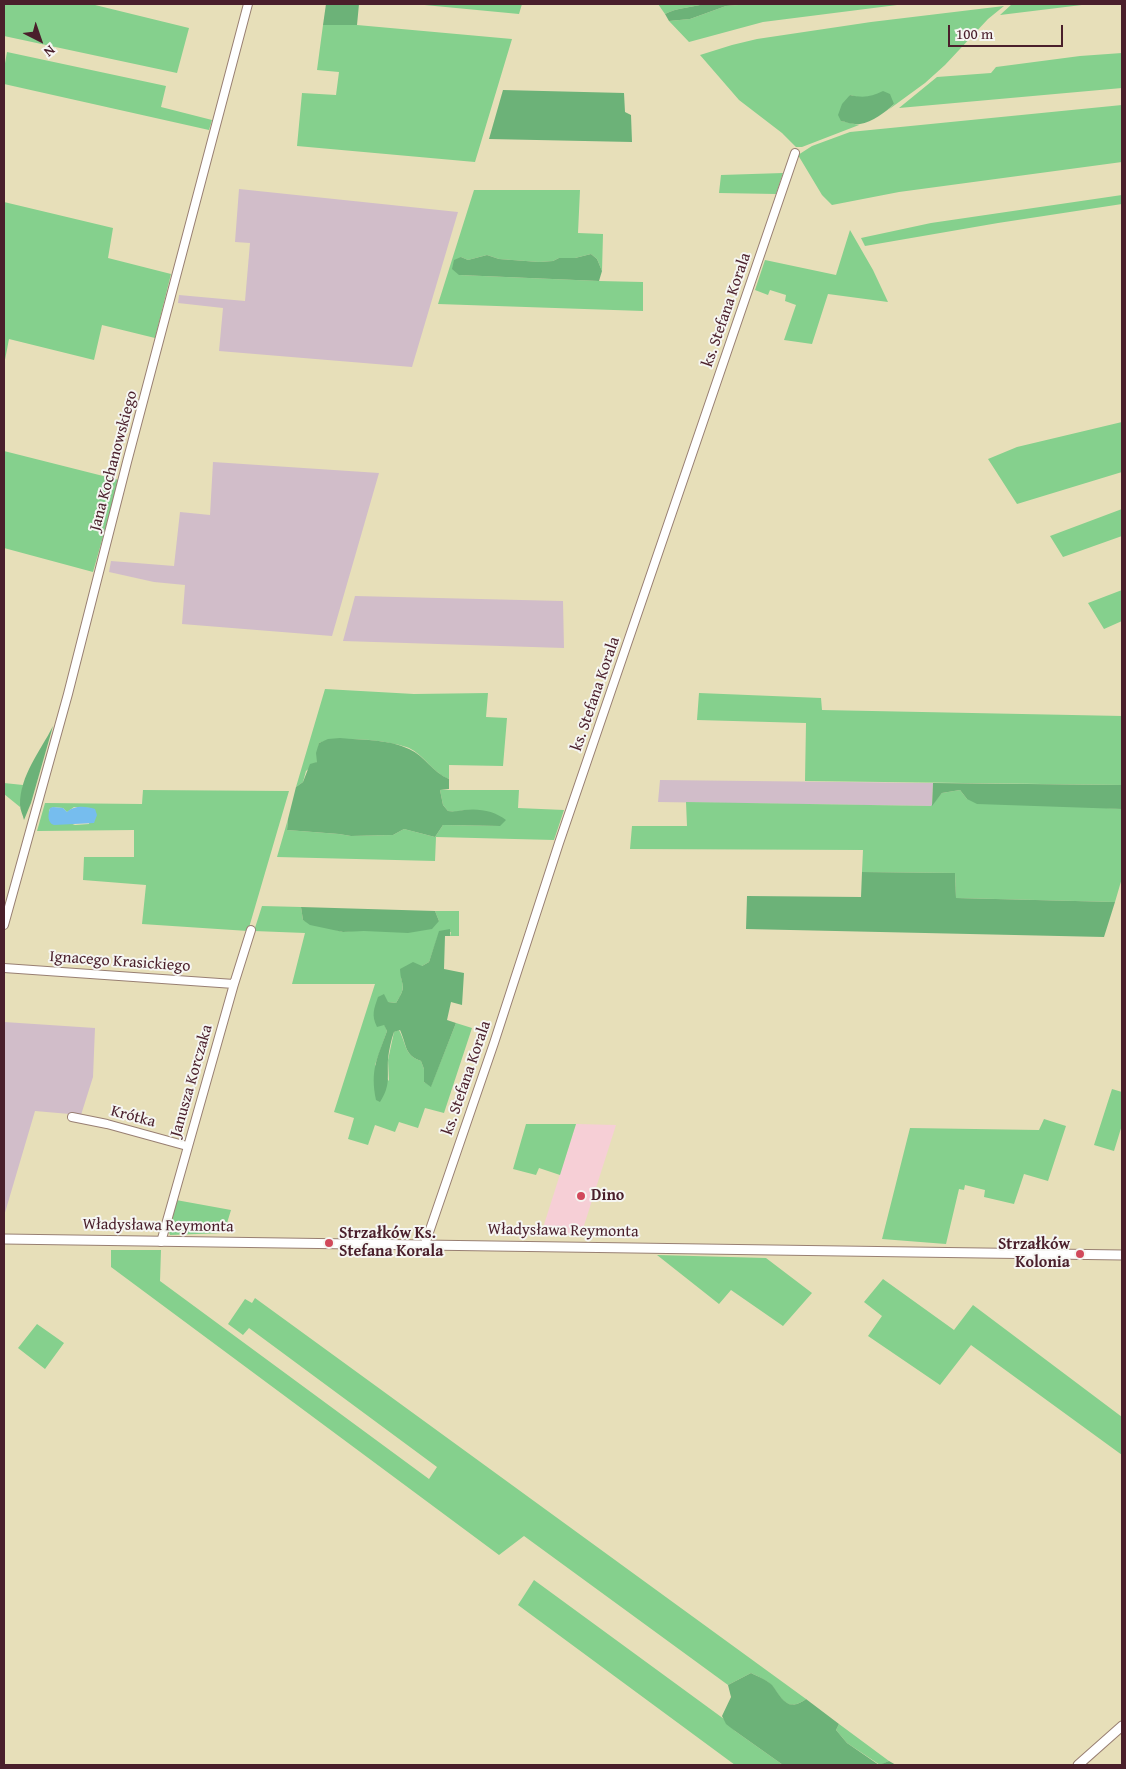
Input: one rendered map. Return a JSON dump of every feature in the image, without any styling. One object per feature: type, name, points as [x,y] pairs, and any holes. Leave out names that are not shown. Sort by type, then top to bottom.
[{"type":"street","name":"Jana Kochanowskiego","points":[[4,926],[68,694],[248,4]]},
{"type":"street","name":"ks. Stefana Korala","points":[[425,1244],[494,1043],[559,843],[795,153]]},
{"type":"street","name":"Janusza Korczaka","points":[[161,1242],[187,1146],[251,930]]},
{"type":"street","name":"Ignacego Krasickiego","points":[[4,968],[234,984]]},
{"type":"street","name":"Krótka","points":[[72,1117],[107,1124],[187,1146]]},
{"type":"street","name":"Władysława Reymonta","points":[[4,1239],[1122,1254]]},
{"type":"street","points":[[1078,1765],[1122,1726]]},
{"type":"shaded area","points":[[239,189],[458,212],[412,367],[219,351],[223,308],[178,303],[179,295],[245,301],[250,243],[235,242]]},
{"type":"shaded area","points":[[213,462],[379,473],[332,636],[182,624],[185,585],[154,582],[109,572],[111,561],[174,566],[180,512],[210,515]]},
{"type":"shaded area","points":[[355,596],[563,601],[564,648],[343,641]]},
{"type":"shaded area","points":[[660,780],[933,783],[932,806],[658,802]]},
{"type":"shaded area","points":[[4,1022],[95,1028],[93,1077],[81,1115],[35,1111],[4,1216]]},
{"type":"shaded area","points":[[576,1124],[616,1125],[581,1235],[541,1234]]},
{"type":"green space","points":[[4,4],[91,4],[189,28],[177,73],[4,36]]},
{"type":"green space","points":[[326,4],[359,4],[357,25],[323,25]]},
{"type":"green space","points":[[414,4],[522,4],[519,14]]},
{"type":"green space","points":[[658,4],[705,4],[665,14]]},
{"type":"green space","points":[[705,4],[751,4],[726,6],[690,19],[669,21],[665,14]]},
{"type":"green space","points":[[751,4],[905,4],[763,22],[689,42],[669,21],[690,19],[726,6]]},
{"type":"green space","points":[[1012,4],[1090,4],[1000,15]]},
{"type":"green space","points":[[1004,6],[988,19],[945,65],[925,83],[888,110],[894,104],[873,96],[861,98],[850,95],[841,121],[859,125],[802,147],[796,147],[782,133],[739,100],[700,55],[757,39],[871,22]]},
{"type":"green space","points":[[323,25],[357,25],[512,39],[475,162],[297,146],[302,93],[336,95],[339,72],[317,70]]},
{"type":"green space","points":[[7,52],[166,86],[161,107],[212,120],[209,130],[4,84]]},
{"type":"green space","points":[[1122,53],[1122,88],[899,108],[937,77],[991,73],[996,67],[1080,56]]},
{"type":"green space","points":[[503,90],[624,93],[625,112],[631,115],[632,142],[489,139]]},
{"type":"green space","points":[[883,91],[890,94],[894,104],[883,113],[860,124],[841,121],[838,115],[842,104],[850,95],[867,96]]},
{"type":"green space","points":[[1122,105],[1122,162],[899,192],[832,205],[822,195],[798,155],[812,146],[850,132]]},
{"type":"green space","points":[[783,173],[776,194],[719,193],[721,175]]},
{"type":"green space","points":[[474,190],[580,190],[578,233],[603,234],[602,271],[597,259],[591,254],[575,258],[559,258],[553,261],[539,262],[499,259],[487,255],[468,260],[461,257],[459,275],[643,282],[643,311],[438,304]]},
{"type":"green space","points":[[1122,195],[1122,204],[865,246],[861,238],[931,223]]},
{"type":"green space","points":[[4,202],[113,228],[108,258],[171,274],[155,338],[102,325],[94,360],[9,339],[4,365]]},
{"type":"green space","points":[[850,230],[873,270],[888,302],[828,294],[812,344],[784,340],[796,305],[785,301],[786,295],[770,290],[768,295],[755,290],[765,260],[836,275]]},
{"type":"green space","points":[[591,254],[597,259],[602,271],[599,281],[459,275],[452,269],[454,260],[461,257],[468,260],[487,255],[499,259],[539,262],[553,261],[559,258],[575,258]]},
{"type":"green space","points":[[1122,422],[1122,472],[1017,504],[988,459],[1017,447]]},
{"type":"green space","points":[[4,451],[119,480],[93,572],[4,548]]},
{"type":"green space","points":[[1122,509],[1122,536],[1063,557],[1050,536]]},
{"type":"green space","points":[[1122,590],[1122,621],[1104,629],[1088,603]]},
{"type":"green space","points":[[325,689],[414,694],[488,693],[486,717],[507,718],[503,766],[449,765],[449,779],[438,773],[409,748],[377,741],[338,739],[319,743],[317,762],[306,771],[303,782],[296,787]]},
{"type":"green space","points":[[699,693],[821,698],[822,710],[1122,716],[1122,785],[805,781],[806,723],[697,720]]},
{"type":"green space","points":[[53,726],[31,803],[24,820],[20,809],[23,784]]},
{"type":"green space","points":[[340,738],[384,742],[409,749],[420,756],[438,773],[449,779],[449,789],[440,790],[443,805],[448,811],[481,810],[497,814],[506,820],[500,826],[443,825],[435,837],[404,829],[393,835],[351,836],[287,830],[296,787],[303,782],[310,764],[317,762],[316,753],[319,743],[328,739]]},
{"type":"green space","points":[[4,783],[23,785],[20,807],[4,794]]},
{"type":"green space","points":[[933,783],[1122,785],[1122,809],[977,804],[967,799],[960,790],[942,793],[932,806]]},
{"type":"green space","points":[[143,790],[289,791],[248,931],[142,924],[146,885],[83,880],[84,857],[134,857],[134,830],[37,831],[45,803],[142,804]],"holes":[[[53,807],[63,808],[67,812],[74,807],[90,808],[89,824],[75,825],[49,815],[49,810]]]},
{"type":"green space","points":[[440,790],[519,790],[518,808],[564,810],[554,840],[436,837],[435,861],[277,857],[288,819],[287,830],[351,836],[393,835],[404,829],[435,837],[443,825],[500,826],[465,810],[448,811],[443,805]]},
{"type":"green space","points":[[960,790],[967,799],[1122,809],[1122,878],[1115,902],[956,898],[955,873],[862,872],[863,850],[630,849],[632,826],[687,826],[686,802],[931,806],[942,793]]},
{"type":"green space","points":[[862,872],[955,873],[956,898],[1115,902],[1104,937],[746,929],[747,896],[861,897]]},
{"type":"green space","points":[[262,906],[301,907],[303,920],[343,932],[439,921],[435,911],[459,911],[459,936],[450,936],[451,932],[438,936],[429,962],[401,978],[403,988],[400,996],[396,1003],[388,1002],[384,1024],[387,1031],[375,1065],[389,1081],[388,1060],[394,1032],[399,1030],[409,1053],[421,1061],[424,1069],[424,1082],[431,1086],[456,1023],[472,1028],[444,1113],[425,1108],[418,1128],[399,1122],[395,1132],[375,1125],[368,1145],[348,1139],[354,1118],[334,1112],[375,984],[292,984],[305,933],[254,931]]},
{"type":"green space","points":[[301,907],[435,911],[439,921],[432,929],[408,933],[343,932],[310,925],[303,920]]},
{"type":"green space","points":[[450,929],[450,936],[445,936],[444,969],[464,973],[462,1005],[451,1002],[447,1020],[456,1023],[431,1087],[424,1082],[424,1069],[421,1061],[409,1053],[400,1030],[394,1032],[392,1038],[388,1059],[387,1086],[380,1102],[376,1100],[374,1090],[374,1072],[387,1031],[384,1025],[377,1027],[374,1019],[374,1009],[378,997],[384,994],[388,1002],[396,1003],[403,989],[400,969],[413,962],[422,966],[429,962],[439,931]]},
{"type":"green space","points":[[1112,1089],[1122,1092],[1122,1125],[1114,1151],[1094,1145]]},
{"type":"green space","points":[[1044,1119],[1066,1126],[1048,1181],[1024,1174],[1014,1204],[984,1197],[985,1190],[965,1185],[964,1190],[959,1189],[946,1244],[882,1239],[910,1128],[1039,1130]]},
{"type":"green space","points":[[526,1124],[576,1124],[560,1175],[539,1168],[536,1175],[513,1169]]},
{"type":"green space","points":[[176,1200],[231,1210],[224,1233],[170,1235],[167,1228]]},
{"type":"green space","points":[[111,1250],[161,1250],[160,1281],[429,1479],[437,1467],[249,1328],[243,1335],[228,1324],[245,1299],[252,1303],[255,1298],[806,1699],[794,1705],[790,1704],[782,1699],[770,1684],[751,1673],[728,1685],[524,1536],[499,1555],[111,1267]]},
{"type":"green space","points":[[657,1255],[766,1258],[812,1293],[783,1326],[731,1290],[719,1304]]},
{"type":"green space","points":[[883,1279],[954,1330],[973,1305],[1122,1417],[1122,1455],[971,1345],[940,1385],[868,1336],[882,1316],[864,1302]]},
{"type":"green space","points":[[37,1324],[64,1343],[45,1369],[18,1348]]},
{"type":"green space","points":[[534,1580],[724,1719],[735,1731],[783,1765],[735,1765],[518,1605]]},
{"type":"green space","points":[[751,1673],[770,1683],[782,1699],[790,1704],[794,1705],[806,1699],[839,1724],[836,1730],[847,1743],[879,1765],[783,1765],[735,1731],[726,1724],[722,1716],[731,1697],[728,1685]]},
{"type":"green space","points":[[839,1724],[889,1761],[880,1765],[847,1743],[836,1730]]},
{"type":"green space","points":[[889,1761],[896,1765],[879,1765]]},
{"type":"water","points":[[77,807],[88,807],[95,809],[97,815],[94,823],[54,825],[50,822],[49,818],[50,808],[63,808],[67,812]]},
{"type":"place","name":"Dino","points":[[581,1196]]},
{"type":"place","name":"Strzałków Ks. Stefana Korala","points":[[329,1243]]},
{"type":"place","name":"Strzałków Kolonia","points":[[1080,1254]]}]
